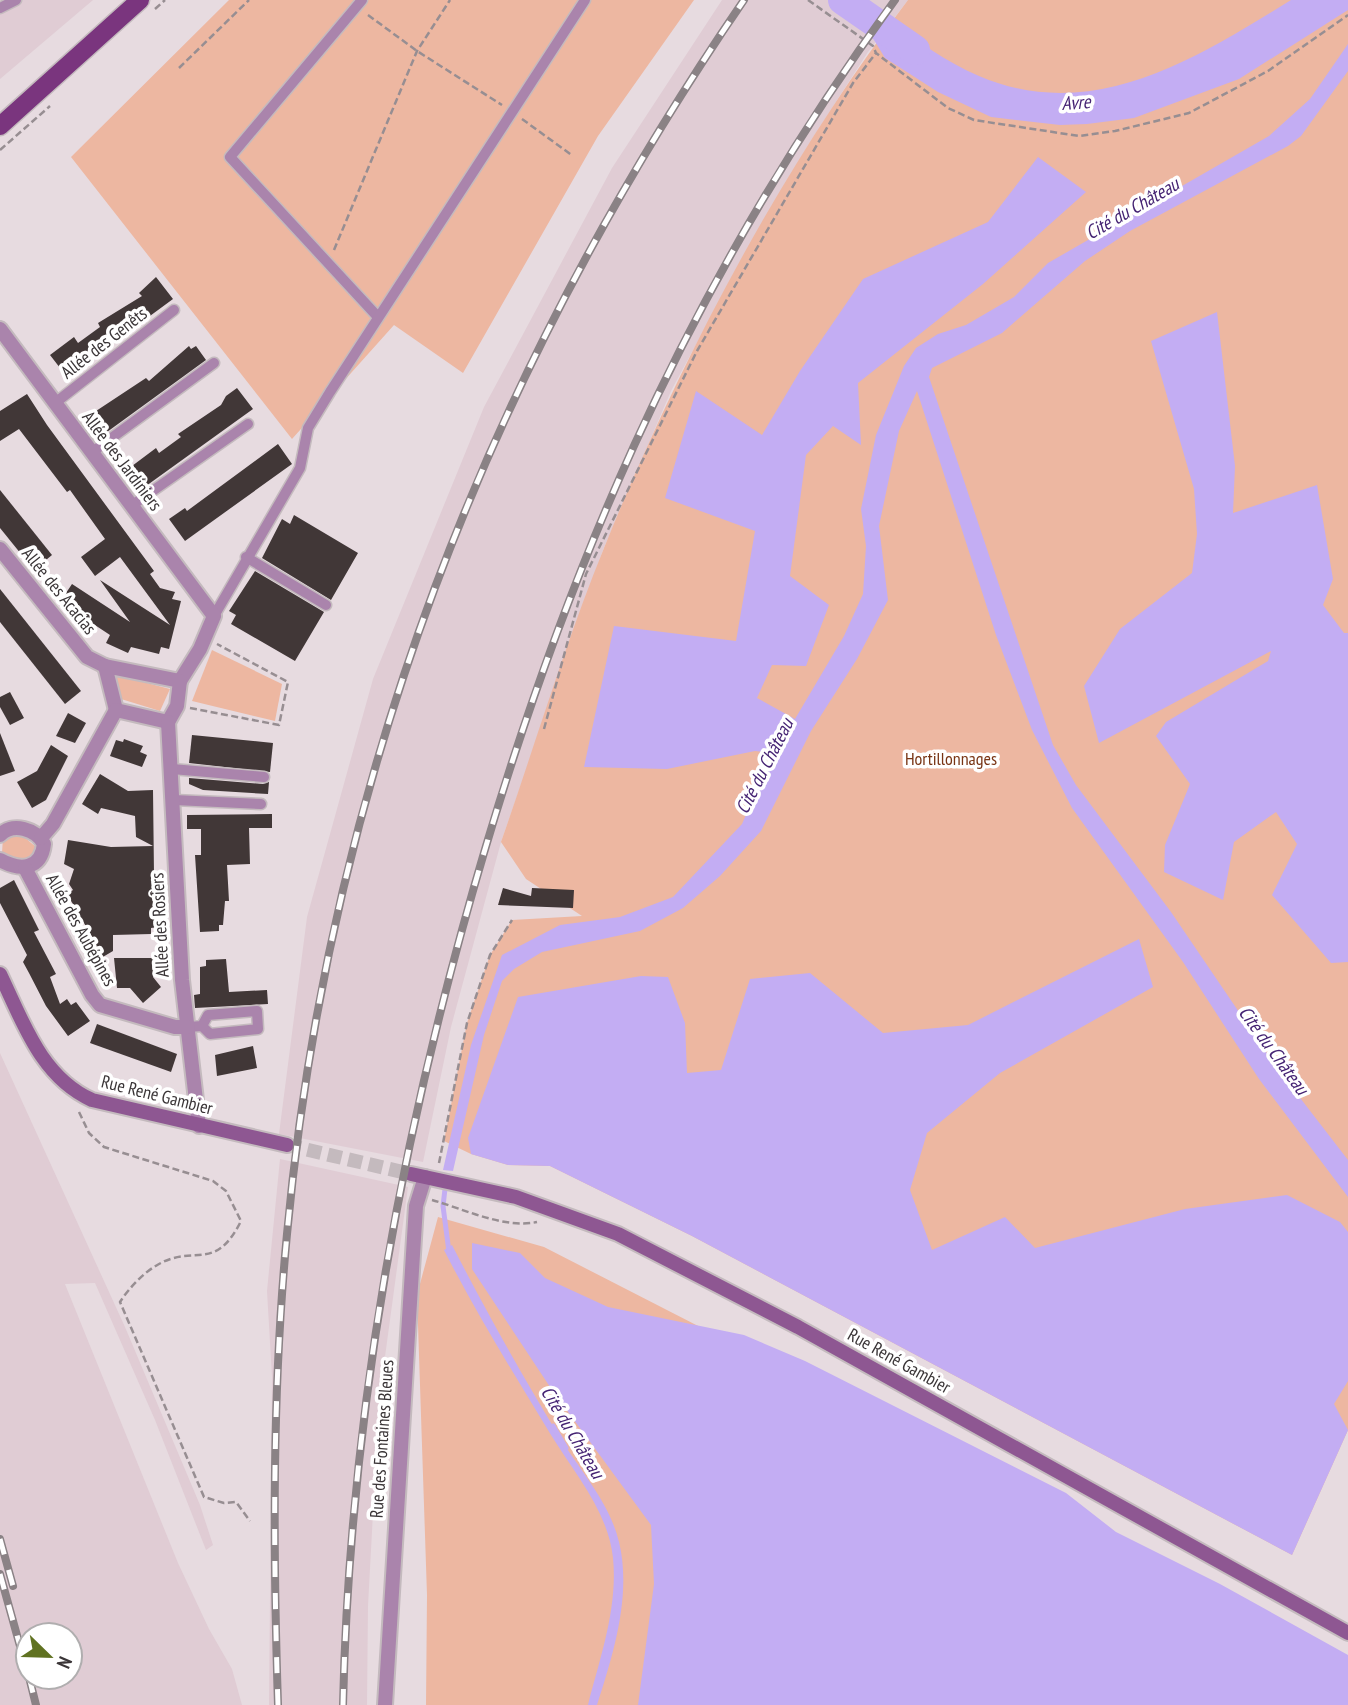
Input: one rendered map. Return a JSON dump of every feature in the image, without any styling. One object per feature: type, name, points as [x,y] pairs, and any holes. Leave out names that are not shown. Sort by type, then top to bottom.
[{"type":"main road","points":[[0,127],[139,0]]},
{"type":"street","name":"Allée des Jardiniers","points":[[0,329],[214,616]]},
{"type":"street","name":"Allée des Acacias","points":[[0,550],[87,657],[104,666]]},
{"type":"street","points":[[116,710],[168,722],[177,706],[180,681],[205,638],[214,616]]},
{"type":"street","points":[[41,838],[52,824],[116,710],[104,666],[180,681]]},
{"type":"street","name":"Allée des Rosiers","points":[[168,722],[182,981],[195,1026],[199,1126]]},
{"type":"street","points":[[0,860],[24,868],[38,862],[44,844],[34,832],[2,827]]},
{"type":"street","name":"Allée des Aubépines","points":[[24,868],[92,996],[100,1005],[175,1027],[195,1026]]},
{"type":"street","name":"Rue René Gambier","points":[[0,974],[37,1050],[52,1073],[74,1092],[92,1100],[287,1145]]},
{"type":"street","name":"Rue René Gambier","points":[[424,1177],[516,1196],[618,1234],[677,1263],[1348,1633]]},
{"type":"street","name":"Rue des Fontaines Bleues","points":[[386,1705],[416,1206],[424,1177]]},
{"type":"lane","points":[[0,8],[16,0]]},
{"type":"lane","points":[[214,616],[300,468],[308,428],[377,316],[585,0]]},
{"type":"lane","points":[[359,3],[230,157],[377,316]]},
{"type":"lane","name":"Allée des Genêts","points":[[55,403],[174,310]]},
{"type":"lane","points":[[91,453],[214,363]]},
{"type":"lane","points":[[131,506],[248,424]]},
{"type":"lane","points":[[246,557],[326,605]]},
{"type":"lane","points":[[172,769],[264,777]]},
{"type":"lane","points":[[174,800],[261,804]]},
{"type":"lane","points":[[257,1011],[258,1029],[210,1034],[195,1026],[208,1015],[257,1011]]},
{"type":"path","points":[[179,68],[249,0]]},
{"type":"path","points":[[329,262],[416,51],[450,0]]},
{"type":"path","points":[[808,0],[873,46],[876,53],[948,108],[974,120],[1079,136],[1115,131],[1189,113],[1268,71],[1348,16]]},
{"type":"path","points":[[359,3],[416,51],[511,111],[573,156]]},
{"type":"path","points":[[544,729],[586,575],[655,433],[697,351],[853,83],[876,53]]},
{"type":"path","points":[[177,706],[279,725],[288,682],[205,638]]},
{"type":"path","points":[[424,1177],[467,1023],[490,955],[512,920]]},
{"type":"path","points":[[74,1092],[74,1102],[89,1133],[104,1147],[213,1181],[226,1191],[241,1221],[232,1240],[209,1256],[159,1264],[129,1288],[120,1302],[204,1497],[224,1503],[236,1502],[250,1521]]},
{"type":"path","points":[[427,1198],[456,1207]]},
{"type":"shaded area","points":[[0,0],[93,0],[0,79]]},
{"type":"shaded area","points":[[722,0],[908,0],[868,52],[812,139],[735,272],[671,391],[603,550],[501,842],[451,1027],[423,1162],[279,1134],[307,917],[373,679],[484,407],[612,168]]},
{"type":"shaded area","points":[[0,1053],[125,1327],[200,1505],[213,1545],[206,1550],[155,1420],[95,1283],[65,1284],[178,1563],[209,1629],[232,1669],[242,1705],[0,1705]]},
{"type":"shaded area","points":[[280,1159],[408,1187],[379,1401],[368,1606],[367,1705],[269,1705],[272,1377],[267,1291]]},
{"type":"green space","points":[[229,0],[694,0],[598,136],[463,373],[394,325],[292,439],[71,157]]},
{"type":"green space","name":"Hortillonnages","points":[[908,0],[1348,0],[1348,1430],[1292,1555],[692,1236],[550,1166],[508,1165],[471,1154],[444,1141],[467,1023],[490,955],[512,920],[582,916],[526,879],[501,842],[563,658],[604,548],[666,405],[738,264],[819,128]]},
{"type":"green space","points":[[212,650],[282,684],[275,721],[192,701]]},
{"type":"green space","points":[[116,675],[170,689],[160,711],[121,699]]},
{"type":"green space","points":[[10,834],[24,837],[36,847],[30,859],[23,860],[2,853],[3,837]]},
{"type":"green space","points":[[438,1217],[544,1247],[1348,1659],[1348,1705],[426,1705],[427,1595],[417,1295]]},
{"type":"water","points":[[1291,0],[1348,0],[1348,10],[1239,79],[1134,118],[1087,124],[1060,125],[991,117],[938,92],[885,58],[874,40],[889,20],[944,58],[979,76],[1021,89],[1063,93],[1103,89],[1142,78],[1219,43]]},
{"type":"water","points":[[1348,44],[1348,71],[1301,136],[1288,146],[1130,231],[1085,261],[1002,333],[932,368],[929,377],[1053,745],[1076,785],[1171,912],[1277,1068],[1348,1160],[1348,1197],[1259,1079],[1183,962],[1072,808],[1032,730],[996,635],[917,391],[899,431],[879,526],[888,600],[857,659],[811,731],[761,831],[720,876],[683,908],[640,931],[542,952],[514,969],[502,981],[484,1035],[453,1171],[443,1170],[471,1045],[502,955],[560,925],[620,917],[673,897],[742,824],[773,753],[755,751],[667,769],[584,767],[614,626],[736,641],[755,531],[665,498],[696,391],[762,435],[800,371],[863,279],[988,222],[1038,157],[1086,192],[983,284],[858,383],[861,445],[833,426],[806,455],[790,576],[829,605],[806,666],[772,665],[757,698],[795,719],[844,636],[863,594],[866,546],[861,509],[876,435],[904,366],[916,348],[938,334],[966,325],[1014,297],[1048,263],[1269,136],[1310,99]]},
{"type":"water","points":[[1217,312],[1235,466],[1233,513],[1317,485],[1333,579],[1323,605],[1344,633],[1348,633],[1348,962],[1331,963],[1272,895],[1297,844],[1276,812],[1234,842],[1223,900],[1164,872],[1165,845],[1190,784],[1156,736],[1166,722],[1268,661],[1271,651],[1099,743],[1084,686],[1120,629],[1192,573],[1197,534],[1194,489],[1151,341]]},
{"type":"water","points":[[1139,939],[1153,987],[1000,1073],[927,1133],[910,1190],[932,1250],[1005,1217],[1035,1248],[1185,1209],[1287,1195],[1340,1222],[1348,1232],[1348,1381],[1334,1404],[1348,1430],[1292,1555],[692,1236],[550,1166],[508,1165],[471,1154],[468,1138],[518,997],[641,976],[668,977],[685,1023],[687,1073],[721,1070],[750,979],[810,973],[883,1033],[968,1025]]},
{"type":"water","points":[[472,1243],[520,1253],[545,1278],[608,1307],[744,1335],[805,1361],[1066,1493],[1116,1532],[1220,1584],[1348,1655],[1348,1705],[638,1705],[654,1584],[651,1525],[552,1390],[472,1269]]},
{"type":"water","points":[[452,1245],[517,1365],[601,1500],[619,1542],[622,1604],[609,1666],[597,1705],[588,1705],[603,1651],[614,1577],[613,1558],[605,1524],[456,1274],[444,1250]]},
{"type":"building","points":[[156,277],[173,299],[67,377],[50,355],[74,337],[78,343],[100,327],[98,323],[142,296],[139,293]]},
{"type":"building","points":[[189,346],[191,349],[196,346],[206,360],[107,432],[93,413],[146,378],[149,381]]},
{"type":"building","points":[[237,388],[253,409],[146,486],[132,466],[156,448],[159,453],[181,437],[178,434],[221,405],[226,396]]},
{"type":"building","points":[[27,394],[154,571],[150,574],[160,588],[175,592],[172,599],[181,601],[169,649],[161,647],[159,654],[131,647],[128,653],[106,643],[110,635],[60,602],[72,584],[130,622],[100,580],[170,625],[120,557],[95,576],[81,557],[105,539],[70,490],[67,492],[19,429],[0,441],[0,411]]},
{"type":"building","points":[[278,444],[292,464],[185,541],[169,519],[185,508],[187,511]]},
{"type":"building","points":[[0,490],[52,555],[34,570],[0,528]]},
{"type":"building","points":[[294,515],[358,553],[331,600],[262,558],[282,519],[290,524]]},
{"type":"building","points":[[255,571],[324,612],[295,661],[231,624],[236,615],[229,611]]},
{"type":"building","points":[[0,589],[81,691],[65,704],[0,622]]},
{"type":"building","points":[[10,692],[24,718],[10,725],[0,707],[0,697]]},
{"type":"building","points":[[68,713],[86,723],[75,743],[56,736]]},
{"type":"building","points":[[0,733],[15,771],[0,776]]},
{"type":"building","points":[[192,735],[273,743],[270,772],[189,763]]},
{"type":"building","points":[[124,739],[143,746],[140,752],[147,755],[142,767],[110,756],[116,740],[123,742]]},
{"type":"building","points":[[51,745],[68,756],[46,800],[32,808],[17,782],[37,771]]},
{"type":"building","points":[[100,774],[128,791],[153,790],[154,875],[157,875],[158,927],[151,928],[151,934],[113,935],[113,951],[96,961],[86,944],[94,940],[67,894],[73,890],[69,884],[74,869],[64,864],[68,840],[111,847],[153,846],[136,837],[135,816],[101,808],[98,814],[82,804]]},
{"type":"building","points":[[189,778],[263,784],[269,782],[268,794],[203,790],[189,784]]},
{"type":"building","points":[[272,814],[272,828],[249,828],[250,864],[227,865],[229,901],[225,901],[223,925],[219,925],[219,931],[200,932],[195,855],[201,855],[201,829],[187,829],[187,815]]},
{"type":"building","points":[[14,880],[39,930],[34,932],[56,974],[50,977],[60,1004],[67,999],[71,1005],[76,1002],[90,1021],[68,1036],[46,1006],[23,962],[27,955],[0,903],[0,888]]},
{"type":"building","points":[[503,888],[531,896],[532,888],[574,890],[573,908],[498,905]]},
{"type":"building","points":[[114,958],[158,958],[153,977],[161,987],[143,1003],[130,988],[117,988]]},
{"type":"building","points":[[226,959],[229,992],[267,990],[268,1004],[195,1008],[194,995],[200,994],[200,967],[206,966],[206,960]]},
{"type":"building","points":[[97,1024],[177,1054],[171,1072],[90,1043]]},
{"type":"building","points":[[253,1046],[257,1068],[217,1076],[215,1055]]},
{"type":"waterway","name":"Avre","points":[[843,0],[915,50]]},
{"type":"waterway","name":"Cité du Château","points":[[445,1189],[443,1206],[449,1252]]},
{"type":"waterway","name":"Cité du Château","points":[[553,1426],[566,1448]]},
{"type":"tunnel","points":[[287,1145],[411,1174]]},
{"type":"railway","points":[[278,1705],[275,1588],[276,1410],[287,1234],[308,1066],[340,903],[382,743],[435,588],[498,436],[570,287],[652,142],[744,0]]},
{"type":"railway","points":[[343,1705],[354,1508],[378,1314],[395,1218],[437,1026],[499,803],[540,680],[585,561],[635,444],[690,330],[752,219],[820,109],[895,0]]},
{"type":"railway","points":[[0,1539],[13,1586]]},
{"type":"railway","points":[[0,1574],[14,1624]]},
{"type":"railway","points":[[32,1691],[36,1705]]}]
